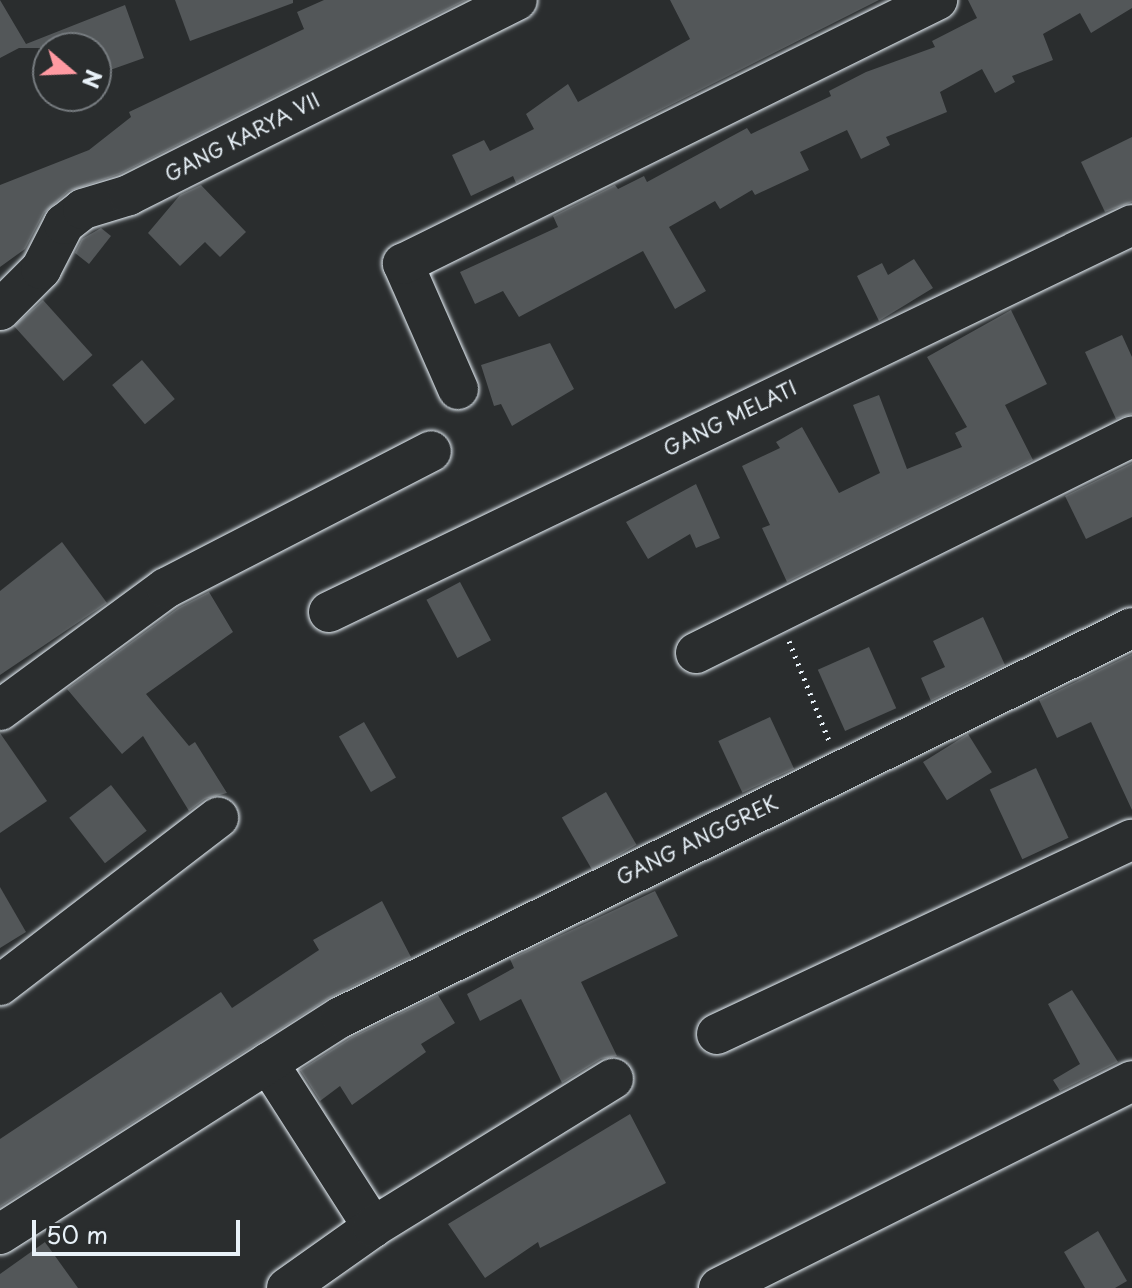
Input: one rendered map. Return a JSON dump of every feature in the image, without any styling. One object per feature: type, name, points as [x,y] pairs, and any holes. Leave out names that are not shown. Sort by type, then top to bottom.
[{"type":"street","name":"GANG KARYA VII","points":[[0,310],[41,269],[64,224],[83,209],[129,195],[517,0]]},
{"type":"street","points":[[458,389],[403,264],[937,0]]},
{"type":"street","name":"GANG MELATI","points":[[329,612],[1132,225]]},
{"type":"street","points":[[696,653],[1132,437]]},
{"type":"street","points":[[0,710],[166,588],[431,451]]},
{"type":"street","name":"GANG ANGGREK","points":[[0,1234],[341,1017],[1132,628]]},
{"type":"street","points":[[0,985],[218,818]]},
{"type":"street","points":[[717,1034],[1132,840]]},
{"type":"street","points":[[268,1063],[373,1227]]},
{"type":"street","points":[[287,1288],[373,1227],[613,1079]]},
{"type":"street","points":[[719,1288],[1132,1081]]},
{"type":"path","points":[[778,613],[840,770]]},
{"type":"building","points":[[0,0],[26,44],[32,42],[32,48],[19,48],[0,58]]},
{"type":"building","points":[[175,0],[293,0],[293,3],[190,41]]},
{"type":"building","points":[[324,0],[466,0],[120,174],[69,191],[44,213],[25,249],[0,267],[0,185],[89,150],[131,117],[129,112],[304,29],[297,12]]},
{"type":"building","points":[[670,0],[879,0],[516,183],[513,176],[471,196],[452,155],[484,140],[490,151],[534,129],[526,114],[568,84],[578,102],[690,39]]},
{"type":"building","points":[[968,0],[1132,0],[1132,8],[1091,33],[1080,13],[1043,34],[1053,60],[1012,76],[1015,82],[995,93],[982,69],[940,92],[947,112],[886,137],[890,145],[861,159],[847,130],[800,152],[809,170],[755,195],[752,190],[720,209],[715,201],[669,227],[706,291],[675,309],[643,251],[519,317],[503,291],[475,304],[460,272],[558,227],[553,216],[615,185],[618,189],[644,176],[647,182],[747,128],[751,134],[831,96],[829,91],[866,72],[935,47],[932,41],[977,18]]},
{"type":"building","points":[[125,5],[144,58],[112,69],[112,32],[56,32]]},
{"type":"building","points":[[1132,137],[1132,202],[1105,212],[1081,162]]},
{"type":"building","points":[[201,185],[246,232],[220,257],[205,242],[180,266],[148,233],[180,195]]},
{"type":"building","points":[[101,228],[111,236],[89,264],[75,253],[82,239]]},
{"type":"building","points":[[914,259],[933,288],[879,321],[857,276],[882,263],[888,275]]},
{"type":"building","points":[[43,300],[93,355],[64,381],[14,326]]},
{"type":"building","points":[[1011,310],[1047,384],[1005,405],[1033,460],[787,582],[762,528],[770,525],[742,466],[780,448],[776,442],[802,427],[839,493],[880,473],[853,405],[879,395],[907,469],[962,447],[955,433],[967,427],[927,357]]},
{"type":"building","points":[[1122,335],[1132,357],[1132,414],[1116,419],[1085,352]]},
{"type":"building","points":[[550,343],[574,389],[512,426],[501,404],[494,406],[481,365]]},
{"type":"building","points":[[142,360],[175,399],[145,424],[112,385]]},
{"type":"building","points":[[1132,463],[1132,517],[1086,539],[1065,496]]},
{"type":"building","points":[[696,484],[720,538],[696,548],[690,534],[648,559],[626,522]]},
{"type":"building","points":[[62,542],[107,603],[0,675],[0,591]]},
{"type":"building","points":[[460,582],[491,640],[457,658],[426,600]]},
{"type":"building","points":[[209,592],[233,632],[146,694],[189,746],[195,742],[227,793],[205,799],[189,811],[143,736],[122,754],[67,689],[178,608]]},
{"type":"building","points":[[983,617],[1005,665],[931,701],[921,678],[945,667],[933,641]]},
{"type":"building","points":[[869,647],[896,708],[845,731],[818,670]]},
{"type":"building","points":[[1132,654],[1132,810],[1091,722],[1057,738],[1039,700]]},
{"type":"building","points":[[770,717],[794,769],[742,793],[718,741]]},
{"type":"building","points":[[364,722],[396,777],[371,792],[339,736]]},
{"type":"building","points":[[0,733],[47,801],[0,833]]},
{"type":"building","points":[[968,734],[992,772],[947,800],[923,762]]},
{"type":"building","points":[[1036,768],[1069,838],[1022,859],[990,790]]},
{"type":"building","points":[[111,785],[147,831],[105,863],[69,818]]},
{"type":"building","points":[[606,792],[636,845],[592,870],[562,818]]},
{"type":"building","points":[[0,887],[26,932],[0,948]]},
{"type":"building","points":[[655,891],[678,936],[581,982],[617,1056],[601,1059],[562,1083],[521,999],[480,1021],[467,994],[514,968],[510,959]]},
{"type":"building","points":[[382,901],[411,957],[329,998],[0,1207],[0,1139],[221,992],[232,1008],[319,950],[313,940]]},
{"type":"building","points":[[1072,990],[1118,1062],[1060,1091],[1053,1080],[1080,1064],[1048,1004]]},
{"type":"building","points":[[438,995],[455,1023],[421,1044],[426,1052],[352,1105],[340,1086],[320,1101],[300,1070],[352,1037]]},
{"type":"building","points":[[630,1114],[666,1183],[540,1248],[538,1242],[485,1278],[448,1224]]},
{"type":"building","points":[[1098,1231],[1127,1281],[1115,1288],[1085,1288],[1064,1252]]},
{"type":"building","points":[[45,1242],[78,1288],[0,1288],[0,1274]]}]
